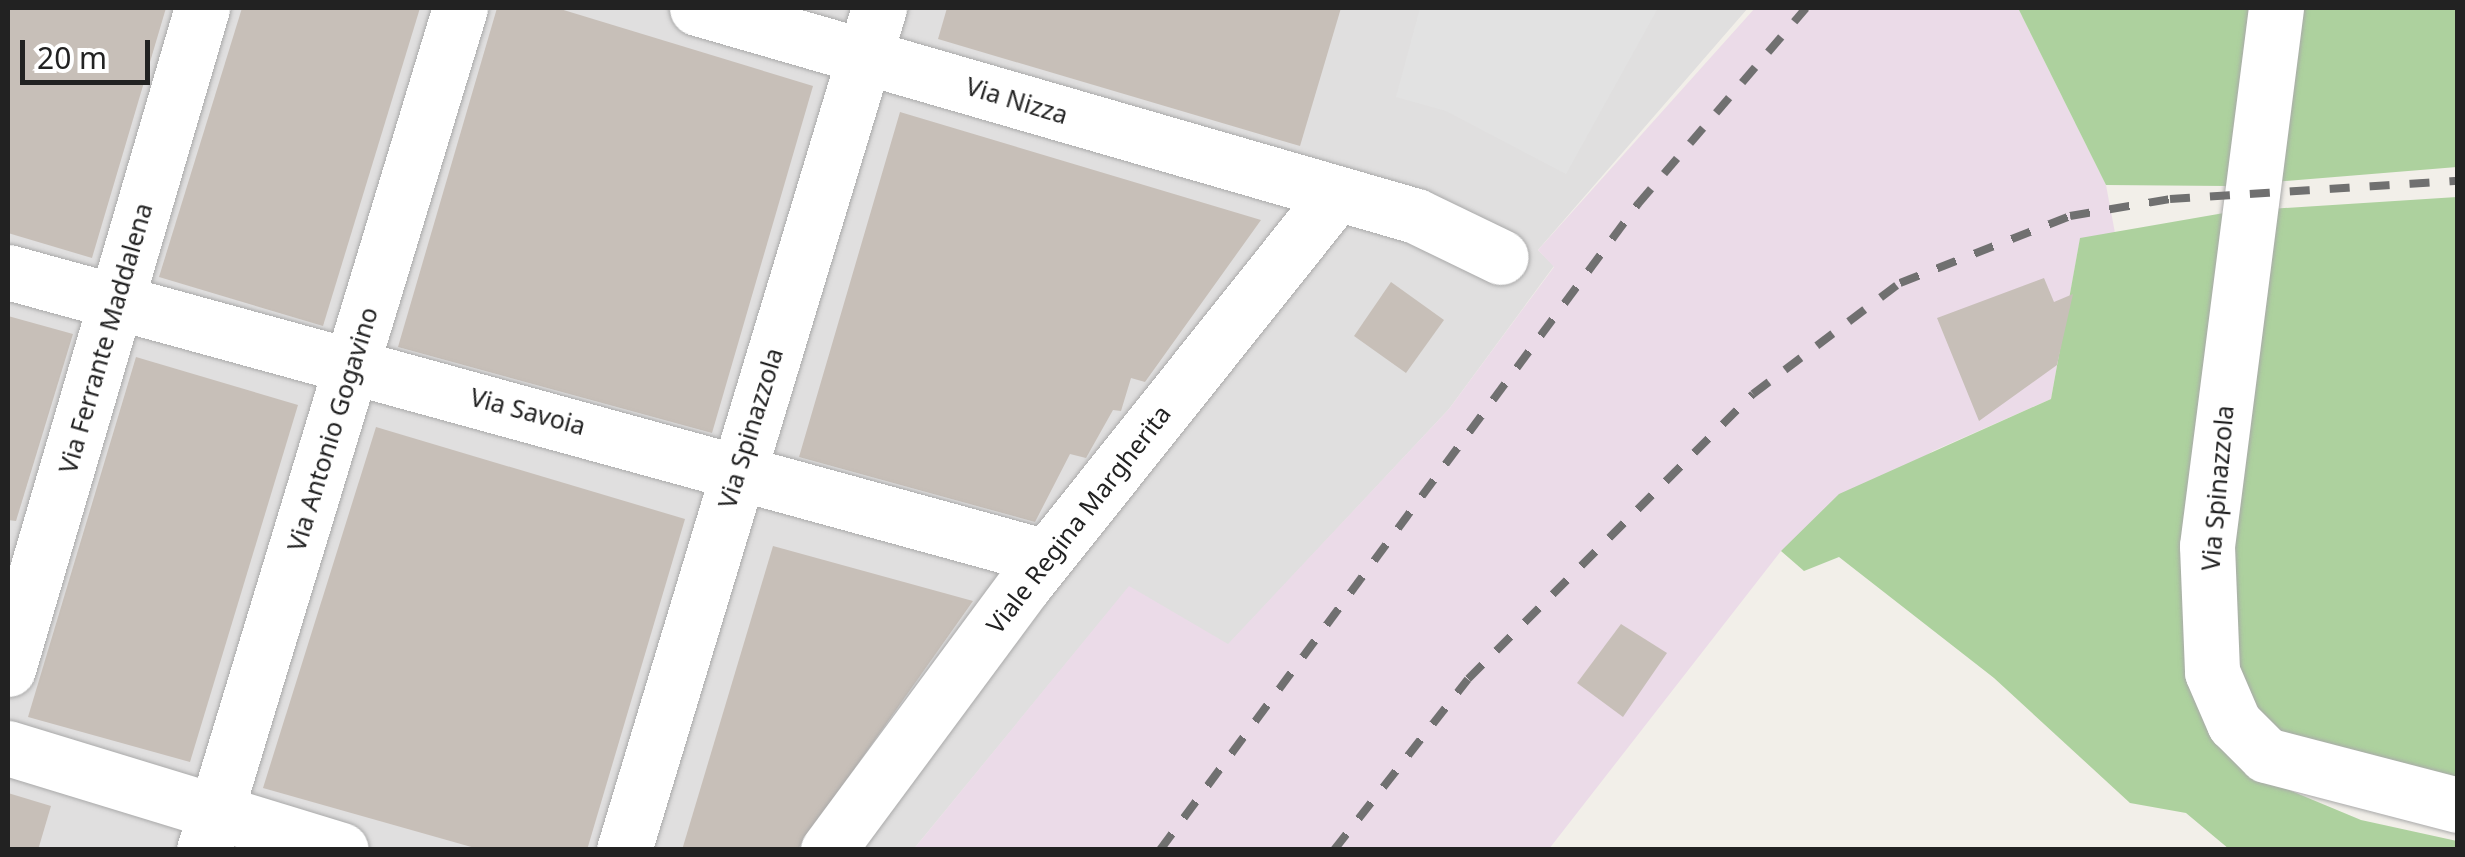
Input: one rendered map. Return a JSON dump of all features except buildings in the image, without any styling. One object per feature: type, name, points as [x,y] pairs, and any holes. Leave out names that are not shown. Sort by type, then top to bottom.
[{"type":"street","name":"Via Ferrante Maddalena","points":[[8,669],[202,8]]},
{"type":"street","name":"Via Antonio Gogavino","points":[[210,832],[460,8]]},
{"type":"street","name":"Via Nizza","points":[[697,8],[872,31],[1336,194],[1416,216],[1501,257]]},
{"type":"street","name":"Via Spinazzola","points":[[2276,8],[2207,546],[2212,672],[2234,723],[2266,754],[2458,805]]},
{"type":"street","name":"Via Spinazzola","points":[[624,850],[872,31]]},
{"type":"street","name":"Viale Regina Margherita","points":[[828,850],[1046,558],[1336,194]]},
{"type":"street","name":"Via Savoia","points":[[8,272],[737,468],[1046,558]]},
{"type":"street","points":[[8,748],[210,832],[340,850]]},
{"type":"shaded area","points":[[8,8],[1748,8],[1538,250],[1554,266],[1449,409],[1228,645],[1129,587],[913,850],[8,849]]},
{"type":"shaded area","points":[[1420,8],[1658,8],[1566,174],[1446,111],[1396,97]]},
{"type":"shaded area","points":[[1755,8],[2018,8],[2106,185],[2115,233],[2080,239],[2051,399],[1933,451],[1781,551],[1549,849],[913,850],[1129,586],[1228,644],[1449,409],[1554,267],[1538,250]]},
{"type":"green space","points":[[2018,8],[2249,8],[2227,186],[2106,185]]},
{"type":"green space","points":[[2294,8],[2457,8],[2457,167],[2274,182]]},
{"type":"green space","points":[[2457,197],[2457,789],[2333,765],[2268,725],[2235,670],[2232,540],[2270,209]]},
{"type":"green space","points":[[2224,213],[2187,537],[2255,776],[2361,820],[2457,841],[2457,849],[2229,849],[2186,813],[2130,803],[1994,678],[1839,557],[1804,571],[1781,551],[1839,494],[2051,399],[2080,238]]},
{"type":"railway","points":[[1160,850],[1638,204],[1806,8]]},
{"type":"railway","points":[[1334,850],[1468,679],[1753,394],[1900,283],[2070,216],[2170,199],[2458,181]]}]
